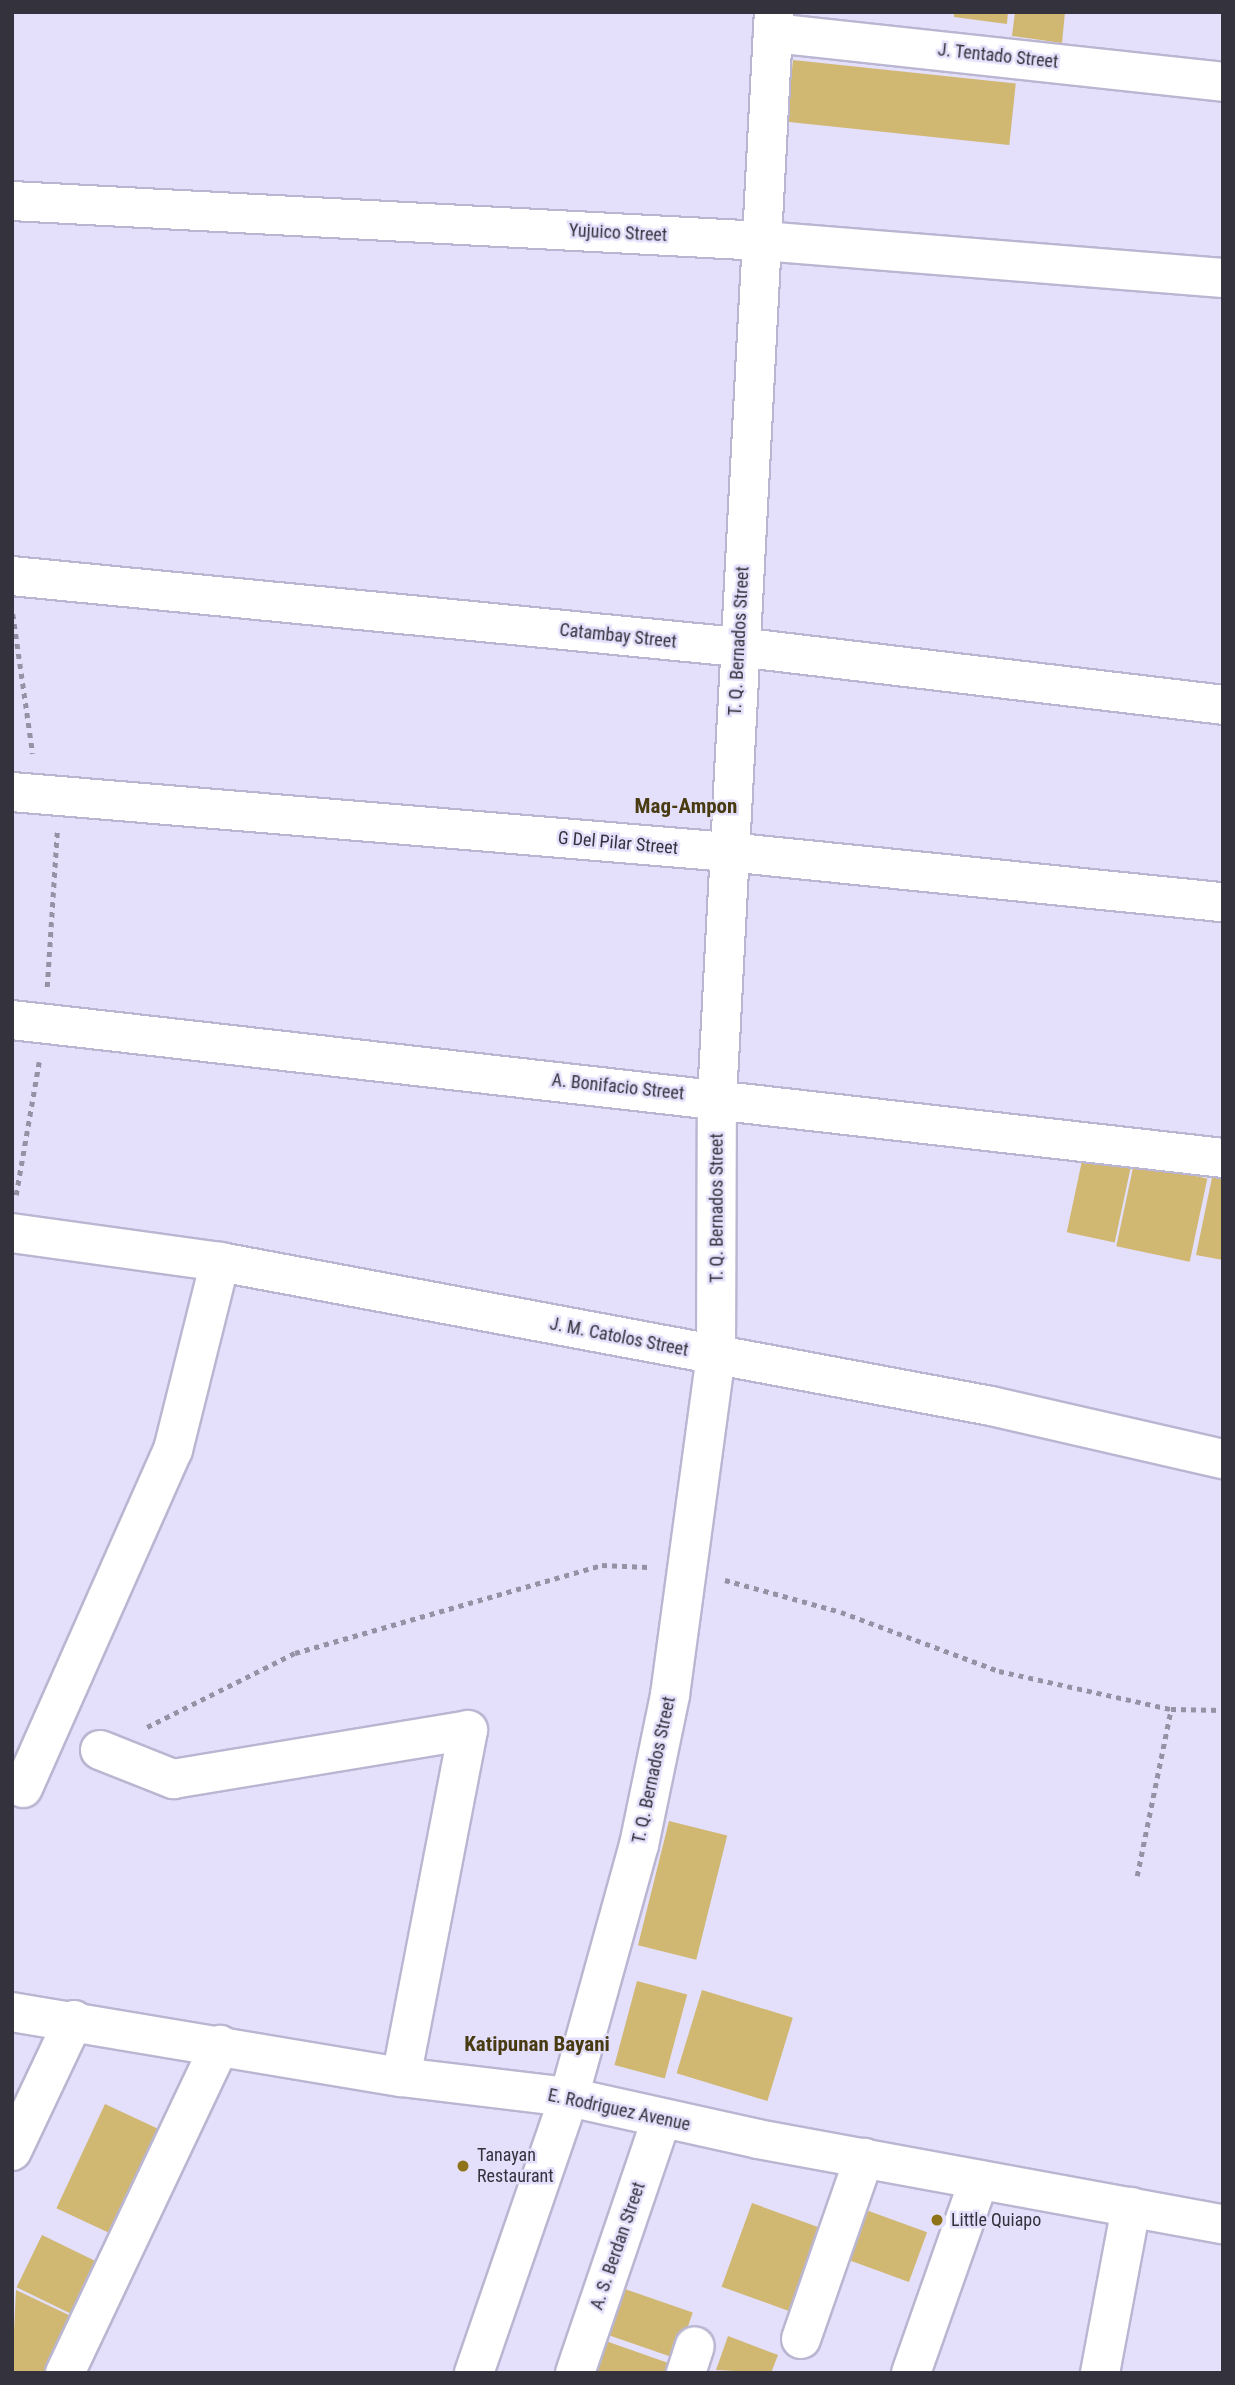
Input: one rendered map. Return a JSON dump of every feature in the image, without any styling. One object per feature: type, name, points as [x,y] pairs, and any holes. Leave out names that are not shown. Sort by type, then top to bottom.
[{"type":"street","name":"J. Tentado Street","points":[[774,22],[1223,82]]},
{"type":"street","name":"T. Q. Bernados Street","points":[[474,2373],[569,2097],[639,1845],[670,1695],[716,1354],[717,1098],[738,647],[774,22]]},
{"type":"street","name":"Yujuico Street","points":[[12,201],[763,241],[1223,278]]},
{"type":"street","name":"Catambay Street","points":[[12,576],[738,647],[1223,705]]},
{"type":"street","name":"G Del Pilar Street","points":[[26,793],[729,852],[1223,902]]},
{"type":"street","name":"A. Bonifacio Street","points":[[12,1020],[717,1098],[1223,1158]]},
{"type":"street","name":"J. M. Catolos Street","points":[[12,1233],[220,1262],[716,1354],[991,1406],[1223,1459]]},
{"type":"street","points":[[23,1788],[173,1450],[220,1262]]},
{"type":"street","points":[[100,1750],[173,1779],[468,1730],[401,2077]]},
{"type":"street","name":"E. Rodriguez Avenue","points":[[12,2012],[74,2020],[401,2077],[569,2097],[662,2120],[1223,2224]]},
{"type":"street","points":[[12,2151],[74,2020]]},
{"type":"street","points":[[65,2373],[220,2045]]},
{"type":"street","name":"A. S. Berdan Street","points":[[575,2373],[662,2120]]},
{"type":"street","points":[[801,2339],[864,2158]]},
{"type":"street","points":[[911,2373],[979,2180]]},
{"type":"street","points":[[1100,2373],[1131,2207]]},
{"type":"path","points":[[12,610],[26,793]]},
{"type":"path","points":[[100,1750],[295,1653],[602,1565],[685,1569],[841,1612],[999,1671],[1171,1709],[1223,1710]]},
{"type":"path","points":[[1137,1876],[1171,1709]]},
{"type":"building","points":[[954,12],[1008,12],[1007,24],[954,17]]},
{"type":"building","points":[[1015,12],[1065,12],[1062,43],[1012,36]]},
{"type":"building","points":[[793,60],[1016,83],[1009,145],[787,122]]},
{"type":"building","points":[[1083,1156],[1131,1166],[1115,1242],[1067,1232]]},
{"type":"building","points":[[1134,1163],[1207,1179],[1190,1262],[1116,1246]]},
{"type":"building","points":[[1213,1173],[1223,1175],[1223,1260],[1196,1255]]},
{"type":"building","points":[[669,1821],[727,1836],[696,1960],[638,1945]]},
{"type":"building","points":[[637,1981],[687,1994],[665,2078],[614,2065]]},
{"type":"building","points":[[702,1990],[793,2018],[767,2101],[677,2073]]},
{"type":"building","points":[[105,2104],[161,2130],[113,2234],[56,2208]]},
{"type":"building","points":[[752,2203],[821,2228],[790,2312],[722,2287]]},
{"type":"building","points":[[866,2210],[927,2232],[909,2282],[848,2260]]},
{"type":"building","points":[[42,2235],[100,2263],[74,2315],[17,2287]]},
{"type":"building","points":[[619,2287],[693,2312],[677,2359],[603,2333]]},
{"type":"building","points":[[16,2290],[73,2317],[48,2373],[12,2373]]},
{"type":"building","points":[[728,2336],[778,2355],[771,2373],[716,2370]]},
{"type":"building","points":[[603,2340],[674,2365],[671,2373],[591,2373]]},
{"type":"place","name":"Tanayan Restaurant","points":[[463,2166]]},
{"type":"place","name":"Little Quiapo","points":[[937,2220]]},
{"type":"district","name":"Mag-Ampon","points":[[686,806]]},
{"type":"district","name":"Katipunan Bayani","points":[[537,2044]]}]
